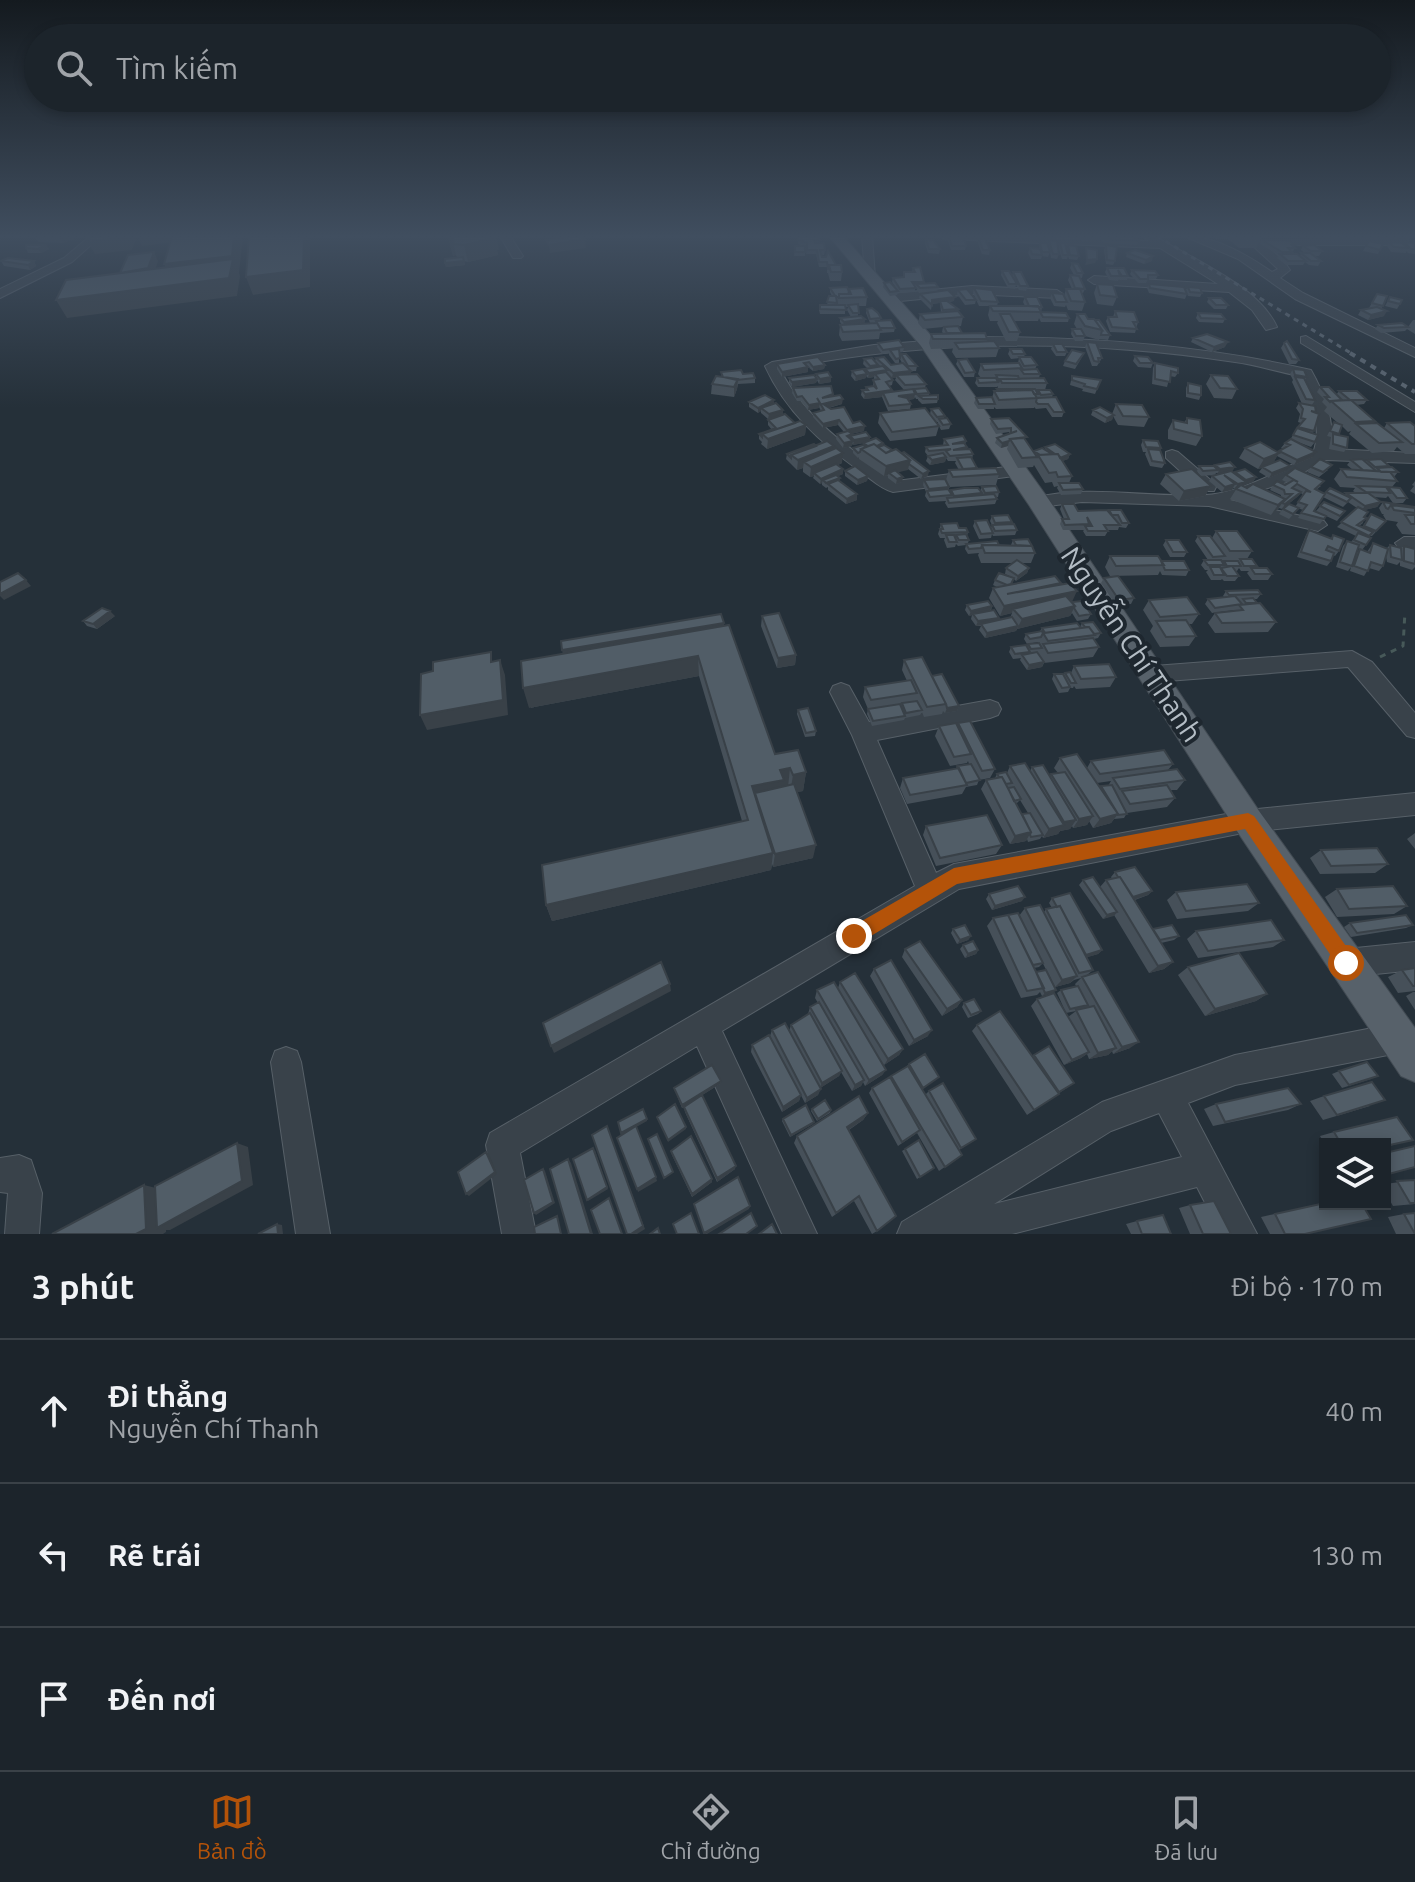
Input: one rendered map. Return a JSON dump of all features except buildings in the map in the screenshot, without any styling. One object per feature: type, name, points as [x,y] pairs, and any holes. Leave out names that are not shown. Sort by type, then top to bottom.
[{"type":"main road","name":"Nguyễn Chí Thanh","points":[[886,294],[927,342],[1014,471],[1039,502],[1248,821],[1407,1050]]},
{"type":"street","points":[[890,298],[935,294]]},
{"type":"street","points":[[1048,294],[1057,294]]},
{"type":"street","points":[[1238,294],[1268,317],[1271,327]]},
{"type":"street","points":[[1295,294],[1415,353]]},
{"type":"street","points":[[1306,340],[1415,408]]},
{"type":"street","points":[[1014,471],[893,487],[831,441],[779,384],[772,366],[852,349],[927,342],[1153,347],[1247,360],[1306,373],[1310,388],[1320,403],[1325,447],[1320,456]]},
{"type":"street","points":[[1172,455],[1215,500]]},
{"type":"street","points":[[1215,500],[1281,478],[1320,456],[1415,458]]},
{"type":"street","points":[[1039,502],[1082,497],[1215,500],[1318,525]]},
{"type":"street","points":[[1154,674],[1352,659],[1364,668],[1415,729]]},
{"type":"street","points":[[841,692],[863,733],[930,890]]},
{"type":"street","points":[[863,733],[990,709]]},
{"type":"street","points":[[519,1234],[502,1145],[954,877],[1248,821],[1415,804]]},
{"type":"street","points":[[1346,963],[1415,956]]},
{"type":"street","points":[[704,1027],[800,1234]]},
{"type":"street","points":[[914,1234],[1102,1118],[1235,1070],[1407,1050]]},
{"type":"street","points":[[286,1062],[313,1234]]},
{"type":"street","points":[[1167,1095],[1240,1234]]},
{"type":"street","points":[[944,1234],[1206,1168]]},
{"type":"street","points":[[0,1175],[19,1172],[25,1193],[22,1234]]},
{"type":"path","points":[[1364,668],[1403,646],[1405,612]]},
{"type":"railway","points":[[1252,294],[1354,355]]},
{"type":"railway","points":[[1350,353],[1415,392]]},
{"type":"route","points":[[854,936],[954,877],[1248,821],[1346,963]]}]
